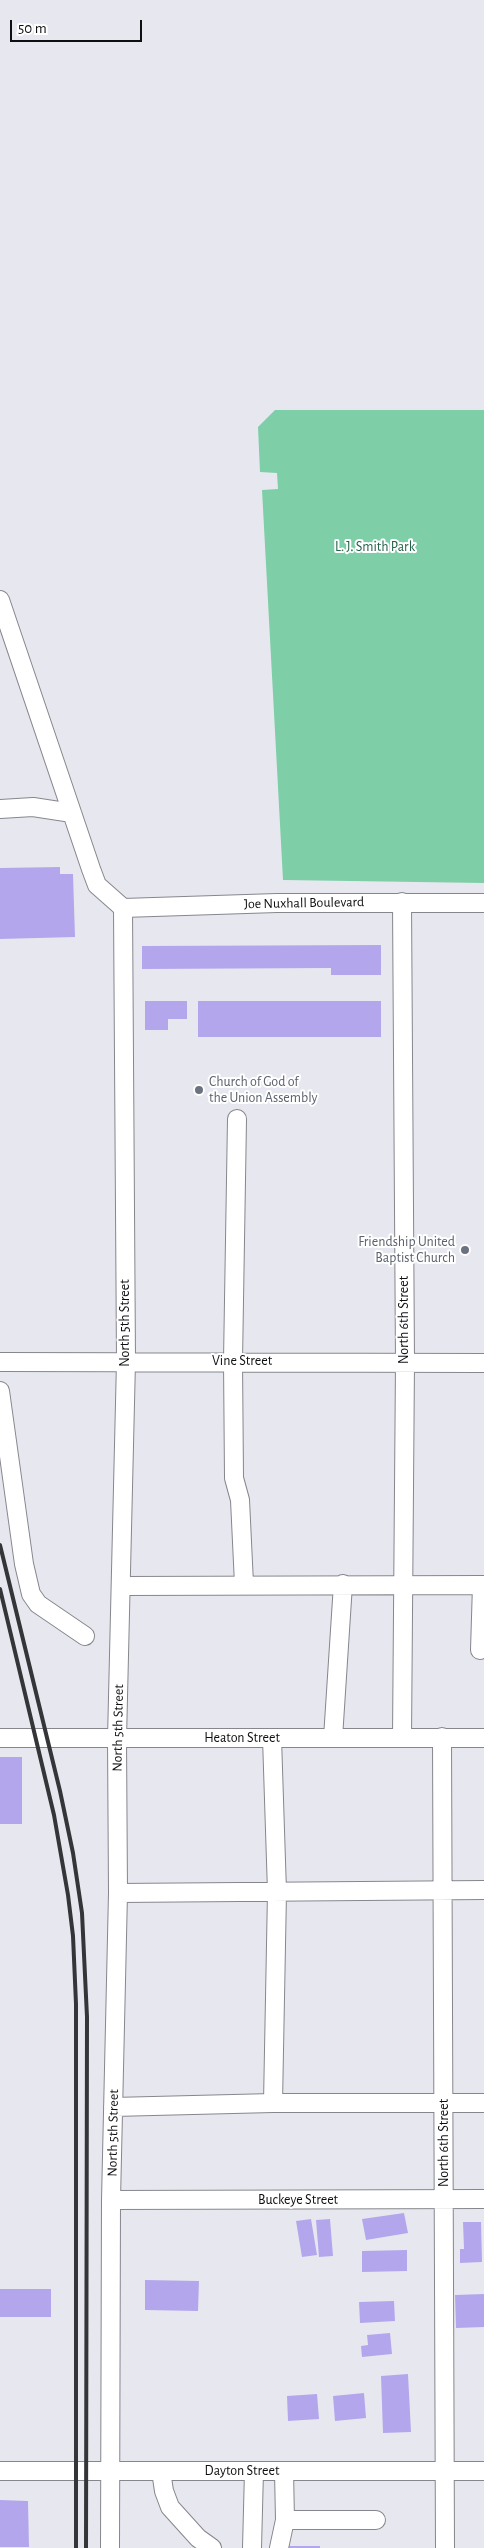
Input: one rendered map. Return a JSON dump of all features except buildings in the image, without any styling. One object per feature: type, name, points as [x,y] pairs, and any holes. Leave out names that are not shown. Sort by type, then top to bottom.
[{"type":"street","points":[[0,600],[97,885],[123,908]]},
{"type":"street","points":[[0,809],[33,807],[72,813]]},
{"type":"street","name":"Joe Nuxhall Boulevard","points":[[123,908],[402,902],[484,903]]},
{"type":"street","name":"North 6th Street","points":[[402,902],[404,1362],[402,1738]]},
{"type":"street","name":"North 5th Street","points":[[110,2548],[111,2200],[118,1893],[117,1739],[126,1361],[123,908]]},
{"type":"street","points":[[237,1119],[233,1361],[234,1478],[240,1500],[244,1584]]},
{"type":"street","name":"Vine Street","points":[[0,1362],[484,1363]]},
{"type":"street","points":[[0,1391],[24,1564],[31,1594],[38,1604],[85,1636]]},
{"type":"street","points":[[121,1586],[244,1584],[483,1585],[480,1650]]},
{"type":"street","points":[[333,1738],[343,1584]]},
{"type":"street","name":"Heaton Street","points":[[0,1738],[484,1738]]},
{"type":"street","points":[[272,1738],[277,1892],[273,2103]]},
{"type":"street","name":"North 6th Street","points":[[442,1738],[445,2548]]},
{"type":"street","points":[[118,1893],[484,1890]]},
{"type":"street","points":[[113,2107],[273,2103],[484,2103]]},
{"type":"street","name":"Buckeye Street","points":[[111,2200],[484,2199]]},
{"type":"street","name":"Dayton Street","points":[[0,2471],[484,2471]]},
{"type":"street","points":[[161,2471],[164,2491],[170,2507],[198,2538],[212,2548]]},
{"type":"street","points":[[252,2548],[254,2471]]},
{"type":"street","points":[[279,2548],[284,2520],[284,2471]]},
{"type":"street","points":[[284,2520],[376,2520]]},
{"type":"green space","name":"L. J. Smith Park","points":[[275,410],[484,410],[484,883],[283,880],[262,490],[278,489],[277,473],[260,472],[258,427]]},
{"type":"railway","points":[[0,1545],[60,1791],[73,1853],[82,1913],[87,2017],[86,2548]]},
{"type":"railway","points":[[0,1589],[54,1815],[73,1936],[76,2004],[76,2548]]},
{"type":"place","name":"Church of God of the Union Assembly","points":[[199,1090]]},
{"type":"place","name":"Friendship United Baptist Church","points":[[465,1250]]}]
